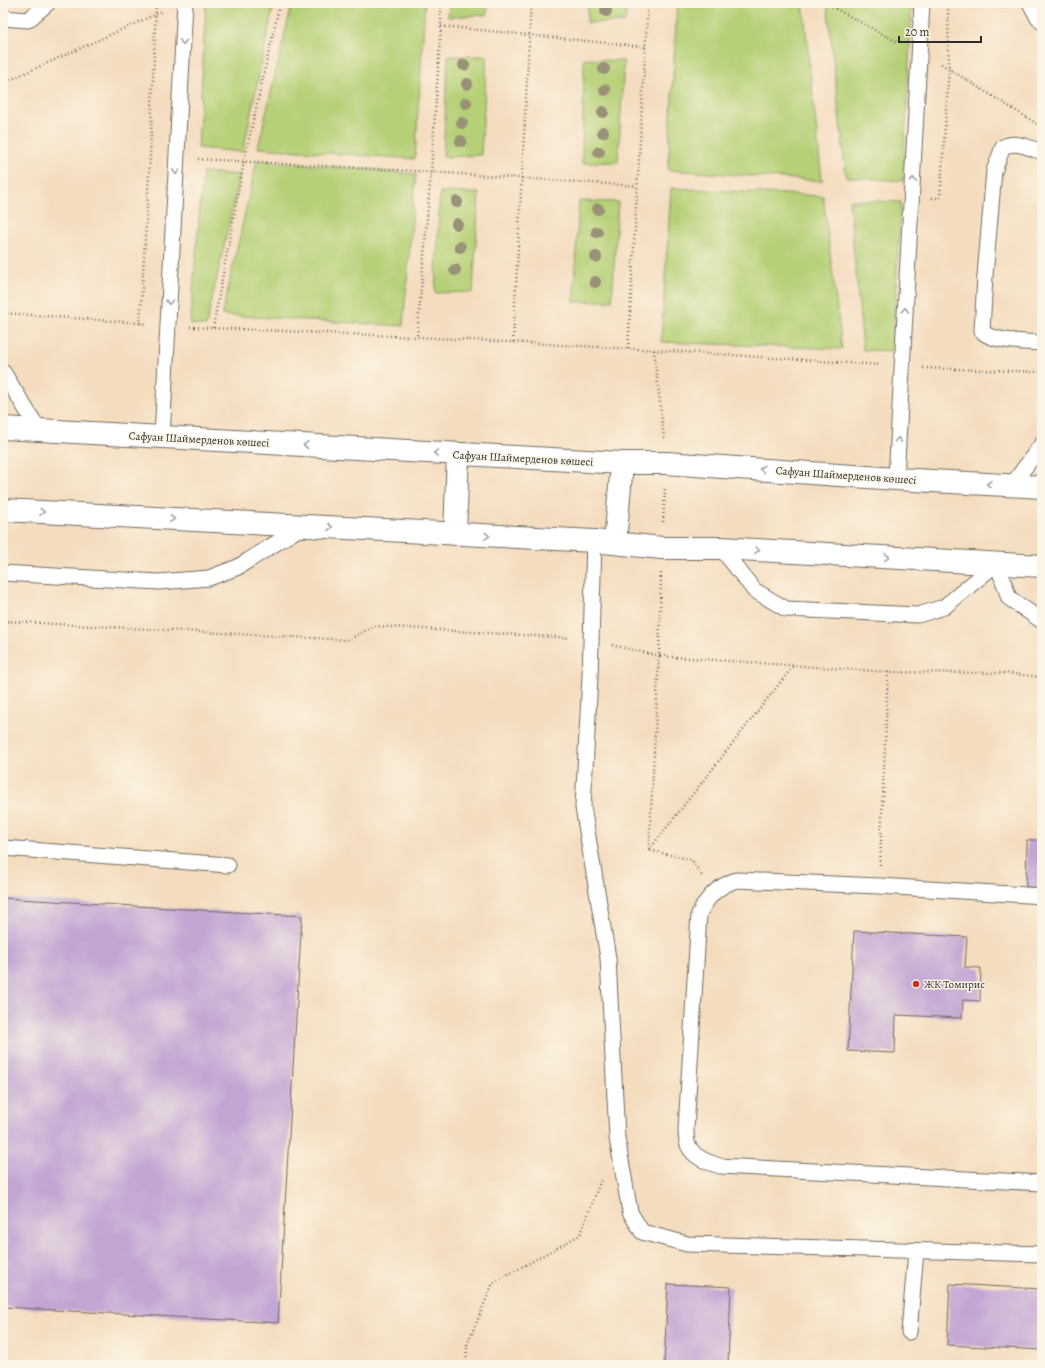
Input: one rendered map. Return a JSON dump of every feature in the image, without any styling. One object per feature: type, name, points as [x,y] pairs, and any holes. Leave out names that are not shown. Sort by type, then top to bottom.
[{"type":"main road","name":"Сафуан Шаймерденов көшесі","points":[[3,428],[622,463],[666,463],[896,479],[1042,487]]},
{"type":"main road","points":[[455,534],[458,454]]},
{"type":"main road","points":[[615,543],[622,463]]},
{"type":"main road","points":[[3,510],[594,541],[662,548],[721,548],[1042,566]]},
{"type":"lane","points":[[3,18],[28,20],[48,3]]},
{"type":"lane","points":[[162,437],[185,3]]},
{"type":"lane","points":[[896,479],[922,3]]},
{"type":"lane","points":[[1032,6],[1038,18],[1042,22]]},
{"type":"lane","points":[[1042,152],[1019,144],[1003,146],[994,171],[982,331],[989,336],[1007,340],[1042,342]]},
{"type":"lane","points":[[3,372],[39,430]]},
{"type":"lane","points":[[1012,485],[1042,444]]},
{"type":"lane","points":[[3,572],[160,582],[209,578],[238,567],[303,526]]},
{"type":"lane","points":[[594,541],[583,807],[608,958],[617,1138],[630,1212],[642,1232],[687,1244],[1042,1254]]},
{"type":"lane","points":[[721,548],[754,590],[786,609],[918,615],[944,607],[997,563],[1009,598],[1042,621]]},
{"type":"lane","points":[[3,848],[228,865]]},
{"type":"lane","points":[[1042,896],[879,886],[736,880],[723,885],[705,902],[699,914],[686,1129],[688,1144],[696,1156],[720,1166],[1042,1183]]},
{"type":"lane","points":[[909,1332],[916,1251]]},
{"type":"path","points":[[3,313],[140,323],[150,157],[156,3]]},
{"type":"path","points":[[212,328],[244,161],[280,3]]},
{"type":"path","points":[[417,337],[431,172],[441,26],[441,3]]},
{"type":"path","points":[[513,342],[531,3]]},
{"type":"path","points":[[628,348],[648,3]]},
{"type":"path","points":[[825,3],[920,54],[950,68],[1042,127]]},
{"type":"path","points":[[912,197],[940,198],[950,68],[948,3],[1032,6]]},
{"type":"path","points":[[3,83],[168,9]]},
{"type":"path","points":[[441,26],[646,47]]},
{"type":"path","points":[[150,157],[431,172],[637,186]]},
{"type":"path","points":[[167,326],[628,348],[902,367],[1042,372]]},
{"type":"path","points":[[3,622],[348,640],[374,626],[591,640],[659,656],[649,850]]},
{"type":"path","points":[[649,850],[795,665]]},
{"type":"path","points":[[879,886],[888,672]]},
{"type":"path","points":[[649,850],[692,860],[713,894]]},
{"type":"path","points":[[466,1365],[467,1345],[493,1283],[580,1235],[603,1175]]},
{"type":"green space","points":[[206,3],[274,3],[243,152],[198,148]]},
{"type":"green space","points":[[292,3],[425,3],[415,159],[258,148]]},
{"type":"green space","points":[[449,3],[488,3],[487,15],[448,17]]},
{"type":"green space","points":[[588,3],[627,3],[625,22],[587,23]]},
{"type":"green space","points":[[677,3],[803,3],[822,181],[668,170]]},
{"type":"green space","points":[[827,3],[912,3],[903,181],[846,177]]},
{"type":"green space","points":[[448,56],[487,56],[481,155],[443,157]]},
{"type":"green space","points":[[584,59],[624,61],[618,162],[582,163]]},
{"type":"green space","points":[[257,160],[416,174],[403,326],[222,315]]},
{"type":"green space","points":[[203,172],[240,175],[206,326],[190,324]]},
{"type":"green space","points":[[671,188],[823,196],[842,349],[661,342]]},
{"type":"green space","points":[[440,192],[479,193],[473,292],[435,293]]},
{"type":"green space","points":[[849,200],[901,202],[892,351],[863,350]]},
{"type":"green space","points":[[579,201],[618,202],[612,301],[573,302]]},
{"type":"building","points":[[1027,840],[1042,840],[1042,887],[1026,887]]},
{"type":"building","points":[[3,898],[302,916],[278,1323],[3,1307]]},
{"type":"building","name":"ЖК Томирис","points":[[854,931],[967,937],[965,967],[981,968],[980,1001],[963,1000],[962,1018],[896,1015],[895,1053],[848,1051]]},
{"type":"building","points":[[668,1284],[731,1287],[728,1365],[664,1365]]},
{"type":"building","points":[[950,1284],[1042,1289],[1042,1350],[947,1345]]},
{"type":"place","name":"ЖК Томирис","points":[[916,984]]}]
